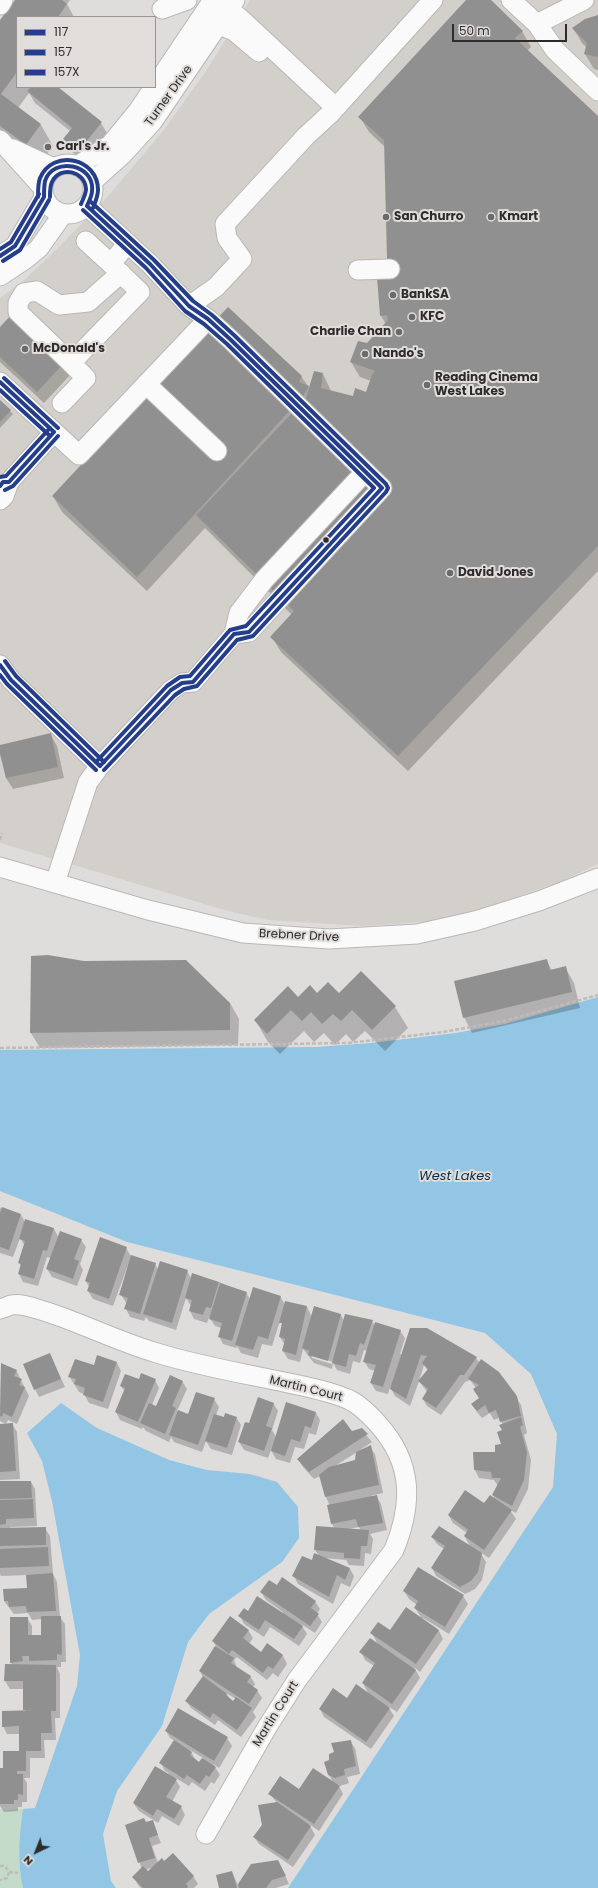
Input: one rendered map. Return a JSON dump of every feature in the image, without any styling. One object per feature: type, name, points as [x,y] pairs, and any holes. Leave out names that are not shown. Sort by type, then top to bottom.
[{"type":"street","points":[[0,4],[3,0]]},
{"type":"street","points":[[162,9],[187,0],[219,9],[334,105],[331,113]]},
{"type":"street","points":[[189,306],[216,287],[242,259],[226,238],[225,224],[306,136],[331,113],[433,0]]},
{"type":"street","points":[[511,0],[537,24],[555,50],[598,91]]},
{"type":"street","points":[[537,24],[584,0]]},
{"type":"street","points":[[219,9],[317,98],[331,113]]},
{"type":"street","name":"Turner Drive","points":[[156,84],[219,9]]},
{"type":"street","name":"Turner Drive","points":[[92,182],[122,155],[152,121],[219,9]]},
{"type":"street","name":"Turner Drive","points":[[77,166],[110,145],[138,111],[153,88]]},
{"type":"street","points":[[3,143],[54,168]]},
{"type":"street","points":[[3,143],[44,192],[51,207],[77,210],[176,291],[189,306],[208,319],[382,488],[192,682],[182,683],[171,690],[100,766],[88,782],[55,882]]},
{"type":"street","points":[[0,256],[15,246],[44,192],[45,180],[54,168],[69,164],[83,169],[92,182],[93,191],[77,210],[39,248],[0,276]]},
{"type":"street","points":[[71,363],[140,292],[77,210]]},
{"type":"street","points":[[86,241],[118,262],[166,288],[176,291]]},
{"type":"street","points":[[62,404],[86,378],[18,312],[18,303],[24,293],[37,291],[59,306],[88,302],[118,262]]},
{"type":"street","points":[[358,270],[390,269]]},
{"type":"street","points":[[0,382],[79,455],[208,319]]},
{"type":"street","points":[[146,384],[217,452]]},
{"type":"street","points":[[0,500],[4,496],[4,484],[54,432]]},
{"type":"street","points":[[0,665],[11,680],[100,766]]},
{"type":"street","name":"Brebner Drive","points":[[0,867],[148,910],[243,933],[328,939],[417,934],[475,921],[539,901],[598,878]]},
{"type":"street","name":"Martin Court","points":[[0,1309],[12,1305],[28,1306],[154,1352],[186,1362],[310,1388],[346,1398],[371,1416],[386,1434],[404,1467],[407,1488],[406,1508],[403,1526],[394,1550],[298,1680],[266,1729],[206,1834]]},
{"type":"path","points":[[0,840],[2,833]]},
{"type":"path","points":[[0,1048],[348,1043],[443,1032],[497,1022],[598,995]]},
{"type":"path","points":[[0,1866],[5,1866],[9,1872],[18,1873]]},
{"type":"path","points":[[0,1880],[7,1878],[9,1872]]},
{"type":"shaded area","points":[[250,0],[598,0],[598,864],[562,881],[471,913],[437,921],[361,926],[268,920],[228,911],[0,843],[0,298],[22,282],[60,246],[109,195],[163,131],[206,71]]},
{"type":"green space","points":[[23,1809],[19,1848],[23,1888],[0,1888],[0,1810]]},
{"type":"water","name":"West Lakes","points":[[598,997],[598,1888],[288,1888],[553,1487],[557,1434],[531,1374],[485,1333],[127,1242],[0,1191],[0,1050],[317,1047],[371,1043],[456,1033],[505,1024]]},
{"type":"water","points":[[61,1403],[97,1428],[169,1460],[207,1470],[250,1474],[277,1482],[298,1507],[299,1538],[282,1562],[209,1614],[188,1642],[162,1726],[117,1791],[103,1834],[111,1881],[116,1888],[23,1888],[21,1878],[19,1858],[23,1809],[35,1808],[77,1686],[80,1655],[52,1501],[42,1461],[27,1433]]},
{"type":"building","points":[[15,0],[62,0],[67,4],[59,16],[16,16],[16,73],[1,94],[41,124],[26,145],[0,126],[0,20]]},
{"type":"building","points":[[466,0],[491,0],[523,31],[515,38],[598,116],[598,546],[398,756],[270,637],[294,611],[196,515],[306,398],[314,371],[323,373],[321,388],[353,396],[355,388],[366,392],[375,371],[350,362],[358,341],[367,343],[388,320],[387,315],[380,316],[377,277],[392,277],[392,259],[387,259],[384,140],[358,117]]},
{"type":"building","points":[[598,15],[598,57],[584,54],[587,43],[572,28],[585,19]]},
{"type":"building","points":[[30,88],[59,88],[102,122],[78,152],[63,139],[72,128],[27,91]]},
{"type":"building","points":[[228,307],[302,376],[299,382],[309,386],[304,395],[137,577],[52,496]]},
{"type":"building","name":"McDonald's","points":[[13,313],[65,362],[37,392],[0,357],[0,327]]},
{"type":"building","points":[[0,400],[11,410],[0,422]]},
{"type":"building","points":[[51,733],[58,767],[6,778],[0,754],[0,745]]},
{"type":"building","points":[[48,955],[84,961],[186,960],[230,1003],[230,1030],[30,1033],[31,956]]},
{"type":"building","points":[[547,959],[550,970],[566,966],[572,992],[463,1018],[454,981]]},
{"type":"building","points":[[361,971],[396,1006],[372,1030],[352,1010],[341,1021],[333,1014],[322,1024],[311,1012],[302,1021],[291,1010],[267,1034],[254,1020],[288,986],[298,997],[310,985],[317,993],[328,982],[339,993]]},
{"type":"building","points":[[2,1207],[21,1214],[9,1250],[0,1247],[0,1213]]},
{"type":"building","points":[[25,1219],[54,1228],[47,1251],[43,1250],[34,1279],[18,1274],[21,1264],[18,1263],[25,1241],[19,1239]]},
{"type":"building","points":[[60,1231],[82,1239],[74,1259],[79,1261],[73,1279],[46,1269]]},
{"type":"building","points":[[100,1237],[127,1247],[109,1299],[87,1291],[90,1283],[85,1281]]},
{"type":"building","points":[[131,1255],[156,1263],[140,1314],[124,1309],[128,1298],[119,1295]]},
{"type":"building","points":[[160,1261],[188,1270],[172,1323],[143,1314]]},
{"type":"building","points":[[192,1273],[219,1282],[211,1308],[206,1307],[203,1315],[189,1311],[192,1300],[185,1298]]},
{"type":"building","points":[[220,1283],[247,1292],[232,1341],[218,1337],[222,1323],[209,1319]]},
{"type":"building","points":[[253,1287],[281,1296],[268,1339],[258,1336],[253,1350],[235,1345]]},
{"type":"building","points":[[285,1301],[307,1306],[296,1355],[282,1351],[285,1339],[279,1337],[282,1323],[279,1323]]},
{"type":"building","points":[[314,1306],[341,1314],[328,1361],[308,1355],[309,1351],[302,1348]]},
{"type":"building","points":[[345,1314],[373,1320],[364,1345],[360,1343],[356,1356],[349,1354],[346,1367],[332,1363]]},
{"type":"building","points":[[375,1322],[401,1330],[383,1387],[370,1383],[376,1365],[363,1362]]},
{"type":"building","points":[[410,1328],[427,1328],[477,1357],[464,1375],[460,1375],[436,1408],[422,1399],[428,1389],[418,1381],[428,1369],[422,1363],[427,1356],[421,1355],[406,1399],[390,1389]]},
{"type":"building","points":[[50,1353],[61,1379],[34,1390],[23,1364]]},
{"type":"building","points":[[97,1355],[117,1362],[103,1402],[83,1395],[85,1388],[74,1384],[76,1379],[68,1377],[75,1359],[94,1365]]},
{"type":"building","points":[[481,1359],[499,1372],[517,1396],[521,1416],[500,1422],[496,1410],[489,1413],[485,1405],[477,1411],[471,1404],[479,1398],[473,1389],[479,1385],[468,1379]]},
{"type":"building","points":[[1,1363],[17,1370],[14,1376],[22,1379],[19,1385],[25,1387],[12,1417],[3,1413],[2,1417],[0,1416]]},
{"type":"building","points":[[141,1373],[156,1379],[138,1422],[115,1412],[125,1388],[120,1386],[125,1374],[139,1379]]},
{"type":"building","points":[[170,1375],[183,1381],[172,1406],[176,1408],[165,1434],[140,1423],[149,1403],[156,1406]]},
{"type":"building","points":[[196,1392],[215,1398],[198,1445],[169,1435],[178,1410],[188,1414]]},
{"type":"building","points":[[258,1397],[274,1403],[266,1426],[272,1428],[264,1451],[238,1442],[245,1422],[249,1423]]},
{"type":"building","points":[[286,1402],[316,1412],[311,1428],[305,1426],[300,1442],[291,1439],[285,1456],[271,1451]]},
{"type":"building","points":[[225,1413],[237,1417],[227,1448],[205,1441],[214,1414],[224,1417]]},
{"type":"building","points":[[521,1417],[523,1425],[520,1427],[527,1452],[524,1480],[512,1506],[492,1495],[501,1478],[492,1478],[491,1472],[474,1470],[473,1452],[495,1452],[495,1445],[501,1444],[497,1432],[502,1430],[499,1425]]},
{"type":"building","points":[[343,1419],[352,1431],[362,1428],[368,1434],[309,1472],[297,1459]]},
{"type":"building","points":[[13,1423],[16,1471],[0,1472],[0,1424]]},
{"type":"building","points":[[371,1445],[379,1485],[325,1497],[319,1475],[329,1467],[355,1460],[356,1452]]},
{"type":"building","points":[[0,1481],[31,1481],[32,1498],[0,1499]]},
{"type":"building","points":[[465,1490],[484,1503],[490,1495],[512,1510],[484,1550],[464,1536],[468,1530],[448,1515]]},
{"type":"building","points":[[377,1495],[383,1523],[358,1527],[356,1519],[331,1524],[327,1505]]},
{"type":"building","points":[[33,1499],[34,1518],[6,1519],[6,1524],[0,1525],[0,1500]]},
{"type":"building","points":[[316,1526],[369,1530],[367,1546],[361,1546],[360,1559],[344,1558],[344,1553],[314,1550]]},
{"type":"building","points":[[439,1526],[482,1553],[478,1572],[471,1581],[460,1587],[431,1568],[445,1546],[431,1537]]},
{"type":"building","points":[[46,1527],[46,1545],[0,1546],[0,1528]]},
{"type":"building","points":[[48,1547],[49,1566],[0,1568],[0,1549]]},
{"type":"building","points":[[314,1553],[350,1568],[345,1580],[337,1575],[329,1597],[292,1576],[302,1556],[312,1560]]},
{"type":"building","points":[[418,1567],[464,1595],[445,1627],[414,1608],[418,1601],[403,1591]]},
{"type":"building","points":[[53,1573],[56,1611],[27,1612],[26,1606],[9,1607],[8,1601],[4,1601],[3,1589],[27,1588],[26,1575]]},
{"type":"building","points":[[282,1577],[316,1601],[311,1608],[319,1614],[310,1626],[260,1592],[269,1580],[277,1585]]},
{"type":"building","points":[[257,1596],[303,1626],[294,1639],[265,1620],[259,1630],[238,1616],[244,1608],[248,1611]]},
{"type":"building","points":[[406,1607],[439,1630],[416,1664],[370,1633],[378,1622],[390,1630]]},
{"type":"building","points":[[41,1616],[61,1616],[62,1655],[57,1654],[57,1660],[29,1661],[29,1656],[22,1656],[23,1661],[10,1663],[10,1617],[28,1617],[28,1635],[41,1635]]},
{"type":"building","points":[[230,1616],[249,1630],[243,1638],[261,1652],[267,1643],[283,1655],[273,1669],[268,1666],[263,1673],[232,1650],[229,1654],[212,1641]]},
{"type":"building","points":[[370,1638],[416,1670],[392,1704],[362,1683],[375,1663],[359,1652]]},
{"type":"building","points":[[215,1646],[234,1658],[231,1663],[251,1676],[247,1682],[258,1690],[249,1704],[199,1671]]},
{"type":"building","points":[[5,1664],[56,1665],[56,1711],[51,1711],[52,1733],[41,1733],[41,1751],[26,1751],[26,1771],[17,1771],[17,1774],[23,1774],[23,1795],[18,1794],[18,1800],[14,1800],[14,1804],[0,1804],[0,1768],[3,1768],[3,1751],[19,1751],[19,1726],[2,1727],[2,1711],[37,1710],[23,1710],[23,1681],[4,1681]]},
{"type":"building","points":[[203,1676],[227,1694],[226,1695],[233,1701],[236,1697],[252,1708],[237,1730],[213,1713],[210,1718],[185,1701]]},
{"type":"building","points":[[356,1684],[390,1708],[366,1742],[319,1709],[333,1688],[347,1698]]},
{"type":"building","points":[[178,1708],[228,1737],[214,1761],[165,1731]]},
{"type":"building","points":[[174,1740],[192,1752],[190,1755],[199,1762],[202,1758],[216,1767],[209,1777],[206,1775],[200,1784],[187,1775],[184,1779],[159,1763]]},
{"type":"building","points":[[351,1740],[356,1766],[344,1769],[345,1775],[335,1778],[328,1775],[324,1762],[329,1760],[329,1754],[334,1752],[331,1743]]},
{"type":"building","points":[[155,1766],[177,1779],[166,1797],[182,1806],[174,1819],[157,1809],[153,1816],[133,1803]]},
{"type":"building","points":[[313,1768],[340,1786],[314,1824],[268,1794],[280,1776],[299,1789]]},
{"type":"building","points":[[277,1802],[311,1826],[288,1860],[253,1837],[262,1825],[258,1805]]},
{"type":"building","points":[[144,1818],[146,1822],[153,1820],[158,1835],[149,1838],[155,1858],[138,1863],[125,1825]]},
{"type":"building","points":[[173,1853],[194,1876],[186,1884],[188,1886],[187,1888],[143,1888],[132,1877],[143,1866],[148,1871],[162,1858],[164,1861]]},
{"type":"building","points":[[278,1860],[286,1876],[272,1880],[266,1888],[239,1888],[238,1884],[251,1864]]},
{"type":"building","points":[[232,1871],[237,1888],[219,1888],[216,1875]]},
{"type":"transit line","name":"157X","points":[[38,197],[39,180],[46,169],[55,163],[64,160],[74,161],[83,164],[91,170],[96,179],[98,192],[93,208]]},
{"type":"transit line","name":"117","points":[[44,197],[45,181],[49,173],[56,168],[73,166],[81,169],[91,182],[92,193],[87,206]]},
{"type":"transit line","name":"157","points":[[50,197],[51,184],[56,177],[61,173],[72,172],[77,174],[85,183],[86,191],[81,204]]},
{"type":"transit line","name":"157X","points":[[0,249],[11,242],[39,194]]},
{"type":"transit line","name":"117","points":[[0,256],[15,246],[44,197]]},
{"type":"transit line","name":"157","points":[[3,261],[20,250],[49,200]]},
{"type":"transit line","name":"157X","points":[[91,202],[154,260],[193,301],[212,315],[235,336],[386,484],[388,488],[386,492],[253,636],[237,640],[197,686],[184,689],[175,695],[104,770]]},
{"type":"transit line","name":"117","points":[[87,206],[150,264],[189,306],[208,319],[231,340],[382,488],[249,632],[234,634],[193,682],[182,683],[171,690],[100,766]]},
{"type":"transit line","name":"157","points":[[83,210],[146,268],[185,311],[204,324],[227,344],[374,488],[246,626],[230,630],[190,676],[180,677],[167,686],[96,762]]},
{"type":"transit line","name":"157X","points":[[4,378],[58,428]]},
{"type":"transit line","name":"117","points":[[0,382],[54,432]]},
{"type":"transit line","name":"157","points":[[0,390],[50,436]]},
{"type":"transit line","name":"157X","points":[[0,477],[6,476],[50,428]]},
{"type":"transit line","name":"117","points":[[0,486],[3,482],[9,482],[54,432]]},
{"type":"transit line","name":"157","points":[[5,490],[13,486],[58,436]]},
{"type":"transit line","name":"157X","points":[[5,661],[16,676],[104,762]]},
{"type":"transit line","name":"117","points":[[0,665],[11,680],[100,766]]},
{"type":"transit line","name":"157","points":[[0,675],[7,684],[96,770]]},
{"type":"place","name":"Carl's Jr.","points":[[48,147]]},
{"type":"place","name":"San Churro","points":[[386,217]]},
{"type":"place","name":"Kmart","points":[[491,217]]},
{"type":"place","name":"BankSA","points":[[393,295]]},
{"type":"place","name":"KFC","points":[[412,317]]},
{"type":"place","name":"Charlie Chan","points":[[399,332]]},
{"type":"place","name":"McDonald's","points":[[25,349]]},
{"type":"place","name":"Nando's","points":[[365,354]]},
{"type":"place","name":"Reading Cinema West Lakes","points":[[427,385]]},
{"type":"place","name":"David Jones","points":[[450,573]]}]
